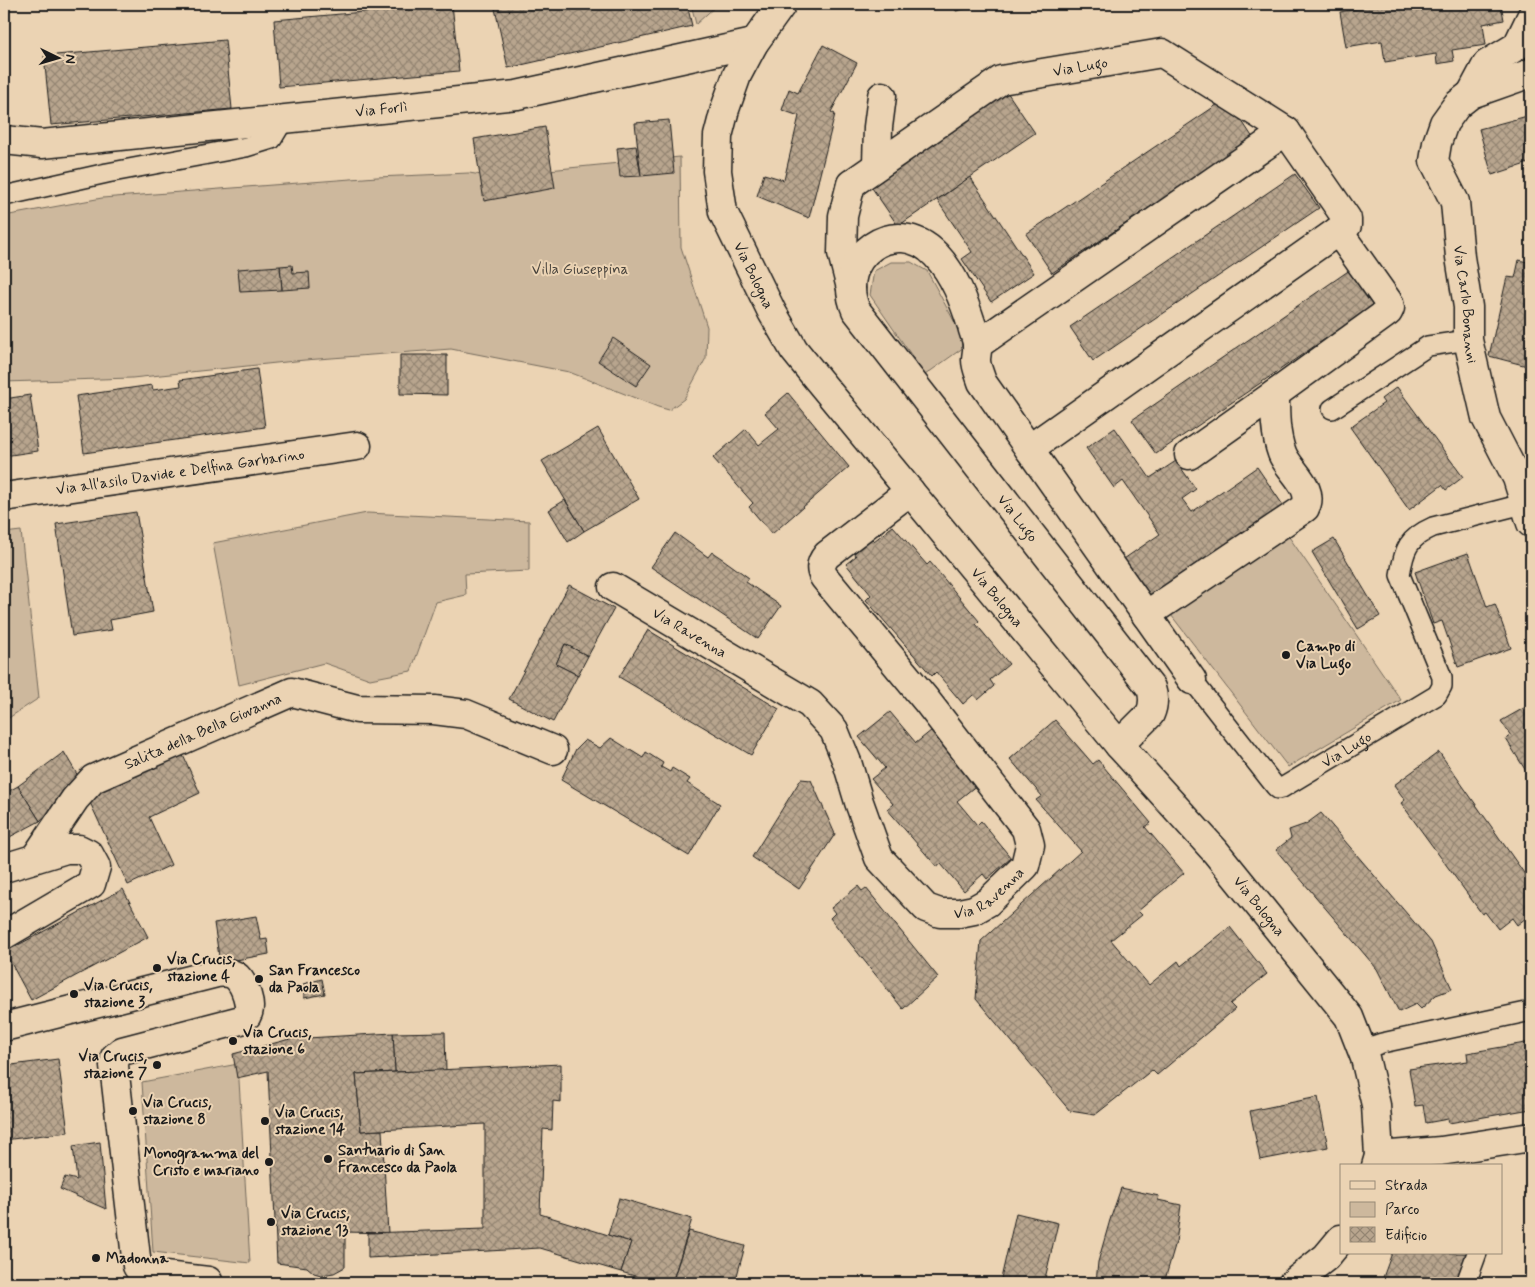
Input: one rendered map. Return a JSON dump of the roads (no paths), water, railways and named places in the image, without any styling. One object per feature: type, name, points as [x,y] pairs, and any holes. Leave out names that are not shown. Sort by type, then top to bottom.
[{"type":"street","name":"Via Bologna","points":[[782,4],[754,43],[737,75],[718,136],[717,171],[723,212],[772,312],[794,350],[1119,745],[1215,851],[1348,1017],[1362,1050],[1376,1105],[1377,1161]]},
{"type":"street","name":"Via Carlo Bonanni","points":[[1471,94],[1487,64],[1518,46],[1531,17]]},
{"type":"street","name":"Via Forlì","points":[[4,140],[42,144],[517,95],[754,43]]},
{"type":"street","name":"Via Lugo","points":[[851,289],[842,253],[843,216],[851,184],[877,164],[1001,80],[1162,53],[1286,131],[1347,218],[1347,224],[1338,231]]},
{"type":"street","name":"Via Carlo Bonanni","points":[[1529,513],[1518,478],[1486,418],[1468,340],[1468,307],[1460,257],[1455,202],[1434,161],[1437,143],[1444,123],[1456,105],[1471,94],[1531,73]]},
{"type":"street","points":[[877,164],[878,127],[882,96]]},
{"type":"street","points":[[978,345],[1286,131]]},
{"type":"street","points":[[1029,449],[1338,231],[1389,303],[1390,308],[1388,312],[1189,455]]},
{"type":"street","name":"Via Lugo","points":[[1119,745],[1150,714],[1153,697],[1151,688],[860,317],[851,298],[851,289],[855,267],[866,251],[873,245],[886,240],[900,238],[914,240],[925,245],[937,256],[950,274],[960,294],[978,345],[976,361],[982,382],[1192,680]]},
{"type":"street","points":[[1146,615],[1305,508],[1308,499],[1307,491],[1282,454],[1276,428],[1275,394]]},
{"type":"street","name":"Via all'asilo Davide e Delfina Garbarino","points":[[4,497],[357,446]]},
{"type":"street","name":"Via Ravenna","points":[[612,587],[810,704],[834,730],[847,762],[879,858],[926,908],[940,913],[968,912],[980,908],[988,902],[1025,866],[1030,845],[1026,829],[926,700],[820,569],[827,555],[910,491]]},
{"type":"street","name":"Salita della Bella Giovanna","points":[[35,858],[74,798],[93,779],[292,692],[357,709],[434,710],[466,714],[553,750]]},
{"type":"street","points":[[4,868],[66,849],[79,849],[89,854],[96,867],[91,884],[4,935]]},
{"type":"street","points":[[4,1027],[217,973],[227,972],[236,976],[248,997],[247,1015],[241,1020],[122,1051],[115,1056],[114,1066],[137,1266],[141,1272],[147,1274],[208,1281]]},
{"type":"street","points":[[1377,1161],[1531,1137]]},
{"type":"street","points":[[1293,1283],[1326,1257],[1340,1240]]},
{"type":"lane","points":[[4,196],[107,173],[246,147],[272,139],[284,119]]},
{"type":"lane","points":[[1332,409],[1428,346],[1468,340]]},
{"type":"lane","name":"Via Lugo","points":[[1192,680],[1278,789],[1282,788],[1437,695],[1442,686],[1442,677],[1400,575],[1407,545],[1419,533],[1433,527],[1529,513]]},
{"type":"lane","points":[[1362,1050],[1382,1043],[1531,1011]]},
{"type":"lane","points":[[1466,1283],[1477,1254]]},
{"type":"place","name":"Campo di Via Lugo","points":[[1286,655]]},
{"type":"place","name":"Via Crucis, stazione 4","points":[[157,968]]},
{"type":"place","name":"San Francesco da Paola","points":[[259,979]]},
{"type":"place","name":"Via Crucis, stazione 3","points":[[74,994]]},
{"type":"place","name":"Via Crucis, stazione 6","points":[[233,1041]]},
{"type":"place","name":"Via Crucis, stazione 7","points":[[157,1065]]},
{"type":"place","name":"Via Crucis, stazione 8","points":[[133,1111]]},
{"type":"place","name":"Via Crucis, stazione 14","points":[[265,1121]]},
{"type":"place","name":"Santuario di San Francesco da Paola","points":[[328,1159]]},
{"type":"place","name":"Monogramma del Cristo e mariano","points":[[269,1162]]},
{"type":"place","name":"Via Crucis, stazione 13","points":[[271,1222]]},
{"type":"place","name":"Madonna","points":[[96,1258]]},
{"type":"park label","name":"Villa Giuseppina","points":[[580,269]]}]
